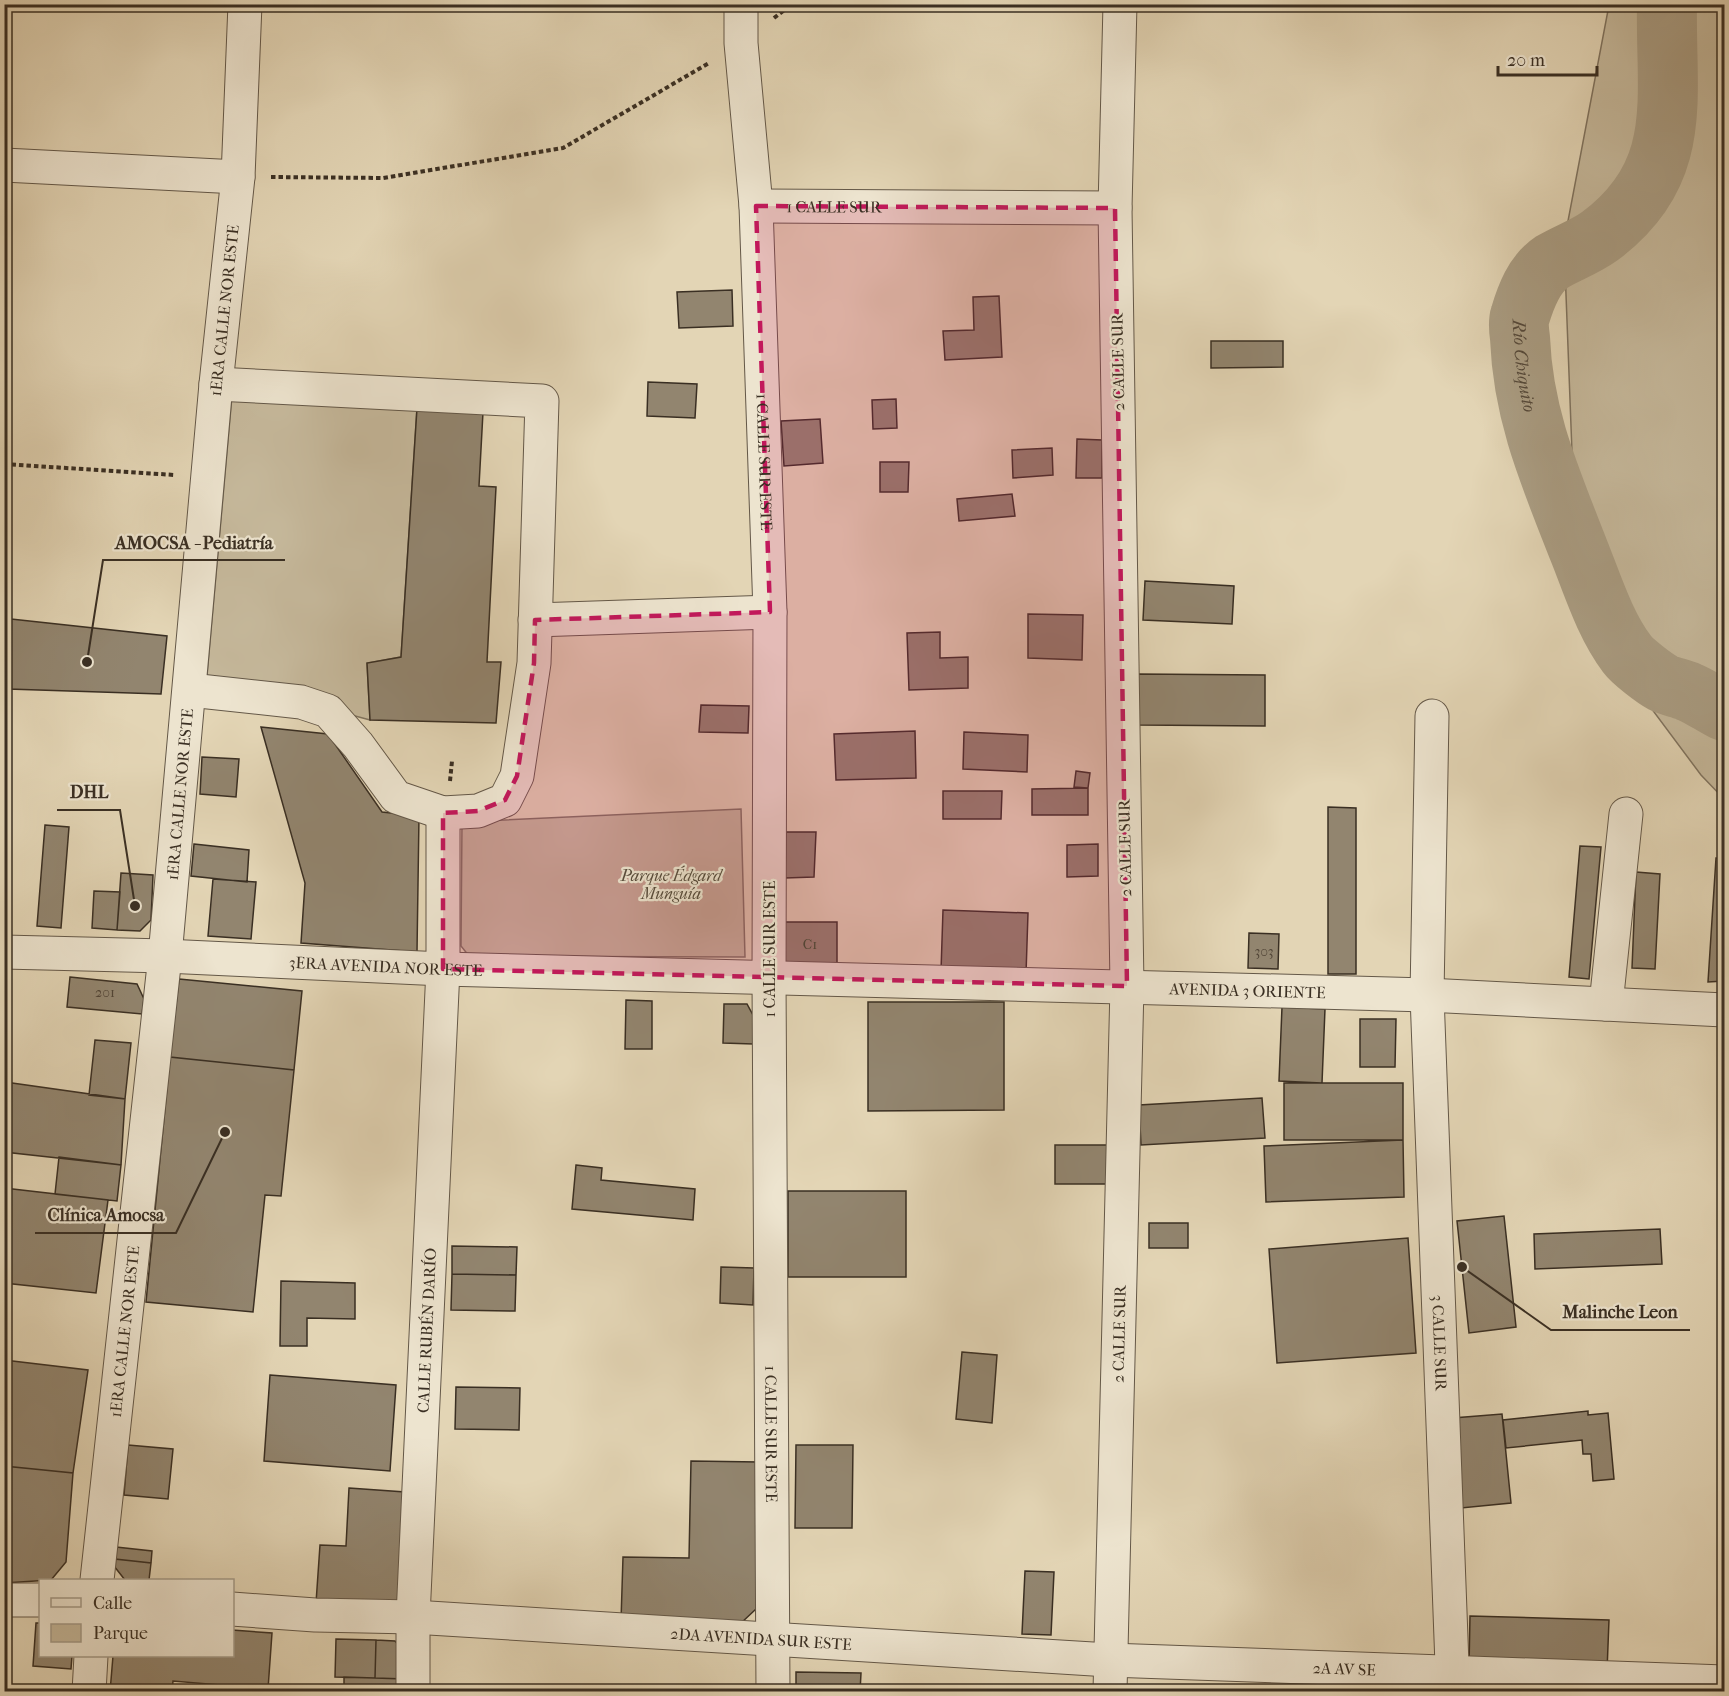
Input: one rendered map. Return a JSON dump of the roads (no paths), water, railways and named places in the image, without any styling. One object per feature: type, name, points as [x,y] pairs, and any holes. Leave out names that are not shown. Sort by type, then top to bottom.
[{"type":"street","name":"1ERA CALLE NOR ESTE","points":[[97,1579],[165,956],[190,690],[216,384],[238,177],[245,4]]},
{"type":"street","points":[[741,4],[741,43],[756,206]]},
{"type":"street","name":"2 CALLE SUR","points":[[1110,1676],[1127,986],[1115,208],[1120,4]]},
{"type":"street","points":[[4,165],[238,177]]},
{"type":"street","name":"1 CALLE SUR","points":[[756,206],[1115,208]]},
{"type":"street","name":"1 CALLE SUR ESTE","points":[[756,206],[770,612],[769,977],[773,1692]]},
{"type":"street","points":[[190,690],[301,702],[328,711],[358,745],[396,797],[446,802],[478,812],[505,800],[517,776],[534,663],[542,401],[216,384]]},
{"type":"street","points":[[535,620],[770,612]]},
{"type":"street","name":"3 CALLE SUR","points":[[1432,716],[1427,995],[1453,1682]]},
{"type":"street","name":"CALLE RUBÉN DARÍO","points":[[413,1692],[413,1617],[443,969],[446,802]]},
{"type":"street","points":[[1606,1004],[1626,814]]},
{"type":"street","name":"3ERA AVENIDA NOR ESTE","points":[[4,951],[443,969],[769,977]]},
{"type":"street","name":"AVENIDA 3 ORIENTE","points":[[769,977],[1427,995],[1725,1010]]},
{"type":"street","points":[[4,1600],[39,1600]]},
{"type":"street","name":"2DA AVENIDA SUR ESTE","points":[[234,1609],[773,1638],[1110,1676]]},
{"type":"street","points":[[89,1692],[91,1657]]},
{"type":"street","name":"2A AV SE","points":[[1110,1676],[1453,1682],[1725,1682]]},
{"type":"waterway","name":"Río Chiquito","points":[[1667,4],[1668,101],[1665,131],[1658,159],[1646,186],[1627,211],[1600,236],[1552,262],[1540,273],[1525,301],[1519,318],[1519,330],[1522,367],[1540,447],[1558,498],[1612,631],[1630,657],[1654,677],[1724,711]]},
{"type":"place","name":"AMOCSA - Pediatría","points":[[87,662]]},
{"type":"place","name":"DHL","points":[[135,906]]},
{"type":"place","name":"Clínica Amocsa","points":[[225,1132]]},
{"type":"place","name":"Malinche Leon","points":[[1462,1267]]},
{"type":"park label","name":"Parque Édgard Munguía","points":[[671,884]]}]
